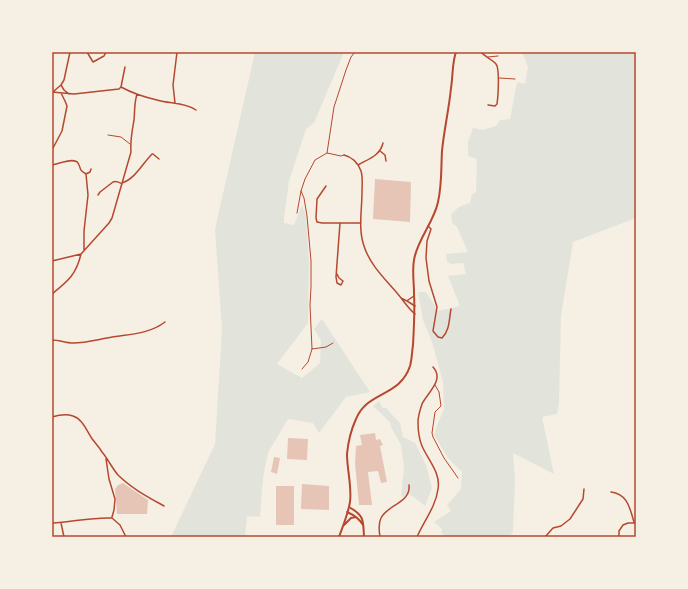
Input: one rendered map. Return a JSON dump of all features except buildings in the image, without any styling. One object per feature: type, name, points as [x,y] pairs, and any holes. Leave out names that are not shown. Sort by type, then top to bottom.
[{"type":"street","points":[[53,92],[64,80],[70,52]]},
{"type":"street","points":[[87,52],[93,62],[103,58],[106,52]]},
{"type":"street","points":[[174,103],[173,85],[177,52]]},
{"type":"street","points":[[339,537],[344,526],[349,507],[349,440],[356,418],[364,406],[371,400],[393,389],[400,383],[410,366],[415,314],[414,259],[417,248],[437,209],[440,192],[443,142],[456,52]]},
{"type":"street","points":[[469,52],[474,52]]},
{"type":"street","points":[[481,52],[484,56],[497,65],[497,104],[496,106],[488,105]]},
{"type":"street","points":[[121,87],[125,67]]},
{"type":"street","points":[[61,85],[69,94]]},
{"type":"street","points":[[53,92],[82,94],[118,89],[121,87],[157,100],[191,106],[196,110]]},
{"type":"street","points":[[52,150],[62,132],[67,106],[61,93]]},
{"type":"street","points":[[52,294],[70,279],[84,251],[109,223],[116,206],[131,152],[130,144],[134,117],[134,103],[137,94]]},
{"type":"street","points":[[358,165],[375,156],[380,151],[383,143]]},
{"type":"street","points":[[380,151],[385,155],[386,161]]},
{"type":"street","points":[[122,184],[128,180],[152,154],[159,159]]},
{"type":"street","points":[[344,155],[352,158],[360,170],[362,180],[362,239],[368,256],[376,269],[408,308],[415,314]]},
{"type":"street","points":[[52,165],[72,160],[78,163],[80,169],[86,174],[88,195],[84,231],[84,251]]},
{"type":"street","points":[[86,174],[90,172],[90,169]]},
{"type":"street","points":[[98,194],[113,182],[120,182],[122,184]]},
{"type":"street","points":[[326,186],[317,198],[317,222],[361,224]]},
{"type":"street","points":[[337,274],[343,281],[341,285],[337,283],[336,277],[340,223]]},
{"type":"street","points":[[428,226],[431,229],[427,241],[426,258],[430,285],[437,307],[433,331],[440,338],[444,337],[448,330],[451,310]]},
{"type":"street","points":[[52,261],[82,254]]},
{"type":"street","points":[[407,301],[414,296]]},
{"type":"street","points":[[401,298],[415,306]]},
{"type":"street","points":[[52,340],[75,343],[130,335],[154,329],[166,322]]},
{"type":"street","points":[[417,537],[434,503],[438,488],[438,478],[422,446],[418,431],[418,418],[422,405],[435,385],[437,379],[436,369],[433,367]]},
{"type":"street","points":[[52,417],[60,415],[75,416],[81,421],[112,468],[119,476],[137,491],[164,506]]},
{"type":"street","points":[[106,457],[109,479],[115,499],[112,518]]},
{"type":"street","points":[[380,537],[380,519],[384,514],[403,500],[409,491],[408,485]]},
{"type":"street","points":[[545,537],[553,528],[561,526],[570,519],[583,499],[584,489]]},
{"type":"street","points":[[611,492],[618,493],[625,499],[635,523],[623,524],[619,531],[618,537]]},
{"type":"street","points":[[349,507],[362,517],[364,537]]},
{"type":"street","points":[[347,512],[356,517],[364,526]]},
{"type":"street","points":[[344,526],[351,518],[356,517]]},
{"type":"street","points":[[52,523],[112,518],[120,525],[126,537]]},
{"type":"street","points":[[61,523],[64,537]]},
{"type":"lane","points":[[327,153],[334,107],[346,70],[351,57],[355,52]]},
{"type":"lane","points":[[488,58],[498,56]]},
{"type":"lane","points":[[498,78],[515,79]]},
{"type":"lane","points":[[108,135],[121,137],[130,144]]},
{"type":"lane","points":[[297,213],[305,179],[315,160],[327,153],[341,156],[344,155]]},
{"type":"lane","points":[[301,191],[304,198],[307,216],[311,261],[310,305],[312,349],[308,362],[302,369]]},
{"type":"lane","points":[[312,349],[326,347],[333,342]]},
{"type":"lane","points":[[435,385],[439,392],[440,406],[435,412],[432,433],[444,458],[458,478]]},
{"type":"shaded area","points":[[255,52],[344,52],[314,123],[306,129],[289,181],[284,223],[294,225],[302,205],[306,216],[309,263],[308,323],[277,364],[302,378],[320,363],[321,341],[314,329],[322,319],[370,392],[346,397],[319,433],[313,423],[288,419],[269,451],[265,467],[260,517],[247,516],[245,537],[171,537],[215,444],[222,330],[215,229]]},
{"type":"shaded area","points":[[522,52],[636,52],[636,218],[573,242],[561,316],[559,402],[557,414],[542,417],[554,474],[513,453],[515,479],[513,531],[510,537],[447,537],[441,533],[442,529],[434,522],[451,511],[447,505],[461,489],[462,472],[448,458],[434,435],[444,409],[443,382],[432,342],[423,320],[418,292],[426,292],[438,311],[460,306],[448,276],[466,274],[463,263],[451,264],[447,262],[446,254],[468,252],[457,227],[452,223],[451,214],[459,207],[470,203],[472,194],[476,192],[477,159],[468,156],[468,142],[473,128],[483,130],[496,126],[500,120],[510,119],[517,82],[525,84],[528,67]]},
{"type":"shaded area","points":[[379,401],[383,408],[386,408],[400,423],[403,437],[415,443],[426,465],[432,488],[425,506],[411,495],[401,497],[404,468],[401,445],[391,427],[390,422],[373,406]]}]
